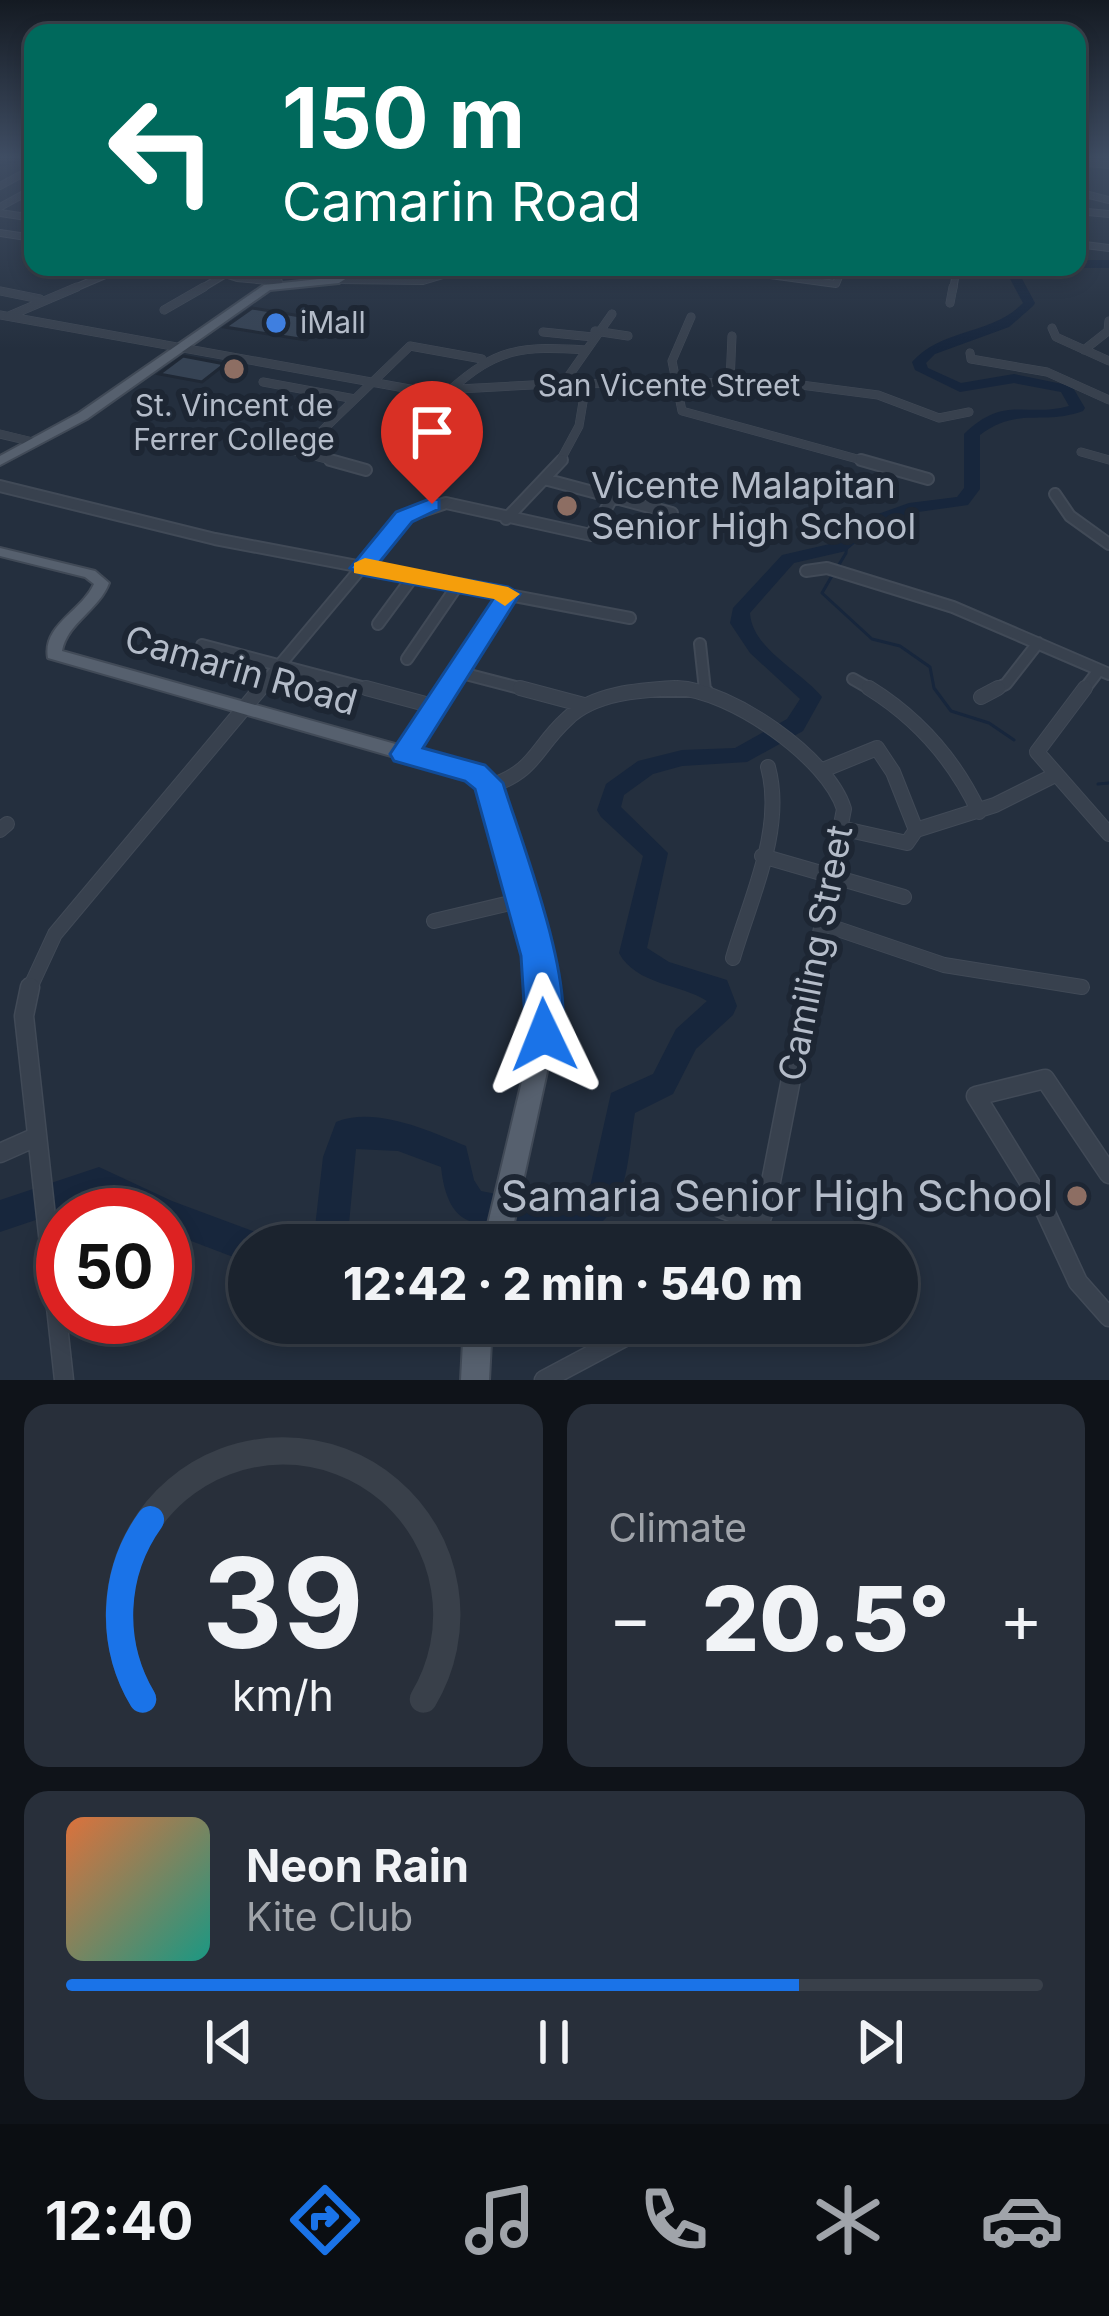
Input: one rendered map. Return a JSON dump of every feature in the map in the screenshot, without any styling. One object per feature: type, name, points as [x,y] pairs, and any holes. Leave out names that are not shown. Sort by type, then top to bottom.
[{"type":"main road","points":[[0,461],[83,416],[279,282],[345,276]]},
{"type":"main road","name":"Camarin Road","points":[[0,552],[90,574],[101,581],[99,595],[57,637],[54,654],[474,773],[490,786]]},
{"type":"main road","points":[[490,786],[544,982],[546,1020],[501,1224]]},
{"type":"main road","points":[[476,1380],[477,1344]]},
{"type":"street","points":[[4,316],[101,276]]},
{"type":"street","points":[[164,310],[222,276]]},
{"type":"street","points":[[228,276],[279,282]]},
{"type":"street","points":[[399,282],[405,276]]},
{"type":"street","points":[[339,280],[399,282],[450,276]]},
{"type":"street","points":[[777,276],[836,284],[839,276]]},
{"type":"street","points":[[950,303],[955,276]]},
{"type":"street","points":[[0,291],[43,299]]},
{"type":"street","points":[[563,384],[612,314]]},
{"type":"street","name":"San Vicente Street","points":[[4,316],[371,383],[448,392],[586,383],[792,383],[869,393],[939,418],[969,412]]},
{"type":"street","points":[[691,317],[673,355],[679,409],[928,478]]},
{"type":"street","points":[[1084,350],[1108,331],[1109,320]]},
{"type":"street","points":[[1052,328],[1056,337],[1109,361]]},
{"type":"street","points":[[543,332],[628,336]]},
{"type":"street","points":[[730,382],[733,336]]},
{"type":"street","points":[[301,451],[410,346],[482,359]]},
{"type":"street","points":[[448,392],[482,359],[517,347],[586,350]]},
{"type":"street","points":[[970,356],[1047,372],[1107,397]]},
{"type":"street","points":[[263,382],[355,399]]},
{"type":"street","points":[[506,519],[548,480],[579,435],[586,383]]},
{"type":"street","points":[[0,434],[32,442]]},
{"type":"street","points":[[272,445],[367,470]]},
{"type":"street","points":[[1081,452],[1109,460]]},
{"type":"street","points":[[548,480],[672,513]]},
{"type":"street","points":[[0,486],[215,539],[630,619]]},
{"type":"street","points":[[1055,494],[1058,506],[1109,544]]},
{"type":"street","points":[[64,1380],[23,1016],[32,976],[76,905],[404,517],[446,503],[592,535],[614,495]]},
{"type":"street","points":[[389,512],[404,517]]},
{"type":"street","points":[[806,571],[825,568],[909,592],[1104,672],[1037,752],[1109,834]]},
{"type":"street","points":[[378,623],[412,578]]},
{"type":"street","points":[[407,659],[457,586]]},
{"type":"street","points":[[404,754],[508,594]]},
{"type":"street","points":[[981,697],[1006,683],[1038,643]]},
{"type":"street","points":[[454,671],[584,705],[673,688],[705,690],[700,644]]},
{"type":"street","points":[[202,645],[434,706]]},
{"type":"street","points":[[853,680],[893,704],[945,749],[979,812]]},
{"type":"street","name":"Camiling Street","points":[[705,690],[753,718],[823,770],[841,792],[844,808],[761,1224]]},
{"type":"street","points":[[490,786],[528,772],[565,721],[584,705]]},
{"type":"street","points":[[823,770],[877,748],[893,772],[916,830]]},
{"type":"street","points":[[733,958],[762,856],[775,784],[768,767]]},
{"type":"street","points":[[840,828],[907,843],[916,830],[979,812],[1055,775]]},
{"type":"street","points":[[762,856],[904,897]]},
{"type":"street","points":[[434,921],[523,900]]},
{"type":"street","points":[[820,923],[944,965],[1082,987]]},
{"type":"street","points":[[1109,1174],[1045,1079],[976,1096],[1039,1198],[1078,1282],[1109,1317]]},
{"type":"street","points":[[0,1154],[37,1142]]},
{"type":"street","points":[[690,1196],[761,1224]]},
{"type":"street","points":[[544,1380],[612,1344]]},
{"type":"building","name":"iMall","points":[[252,308],[330,321],[306,340],[225,327]]},
{"type":"building","points":[[183,356],[225,364],[202,382],[159,374]]},
{"type":"waterway","points":[[1086,264],[1109,264]]},
{"type":"waterway","points":[[333,1224],[339,1157],[347,1133],[398,1136],[455,1157],[459,1186],[472,1205],[536,1218],[590,1212],[604,1194],[622,1104],[663,1084],[686,1039],[723,1006],[717,989],[661,972],[632,953],[656,853],[609,810],[614,790],[646,767],[682,758],[739,756],[795,725],[811,697],[757,648],[740,623],[740,612],[788,559],[840,547],[867,524],[915,507],[962,501],[972,489],[972,434],[988,422],[1015,412],[1051,414],[1078,408],[1067,389],[1053,385],[1001,379],[960,388],[922,370],[919,362],[930,351],[1018,315],[1029,303],[1015,276]]},
{"type":"waterway","points":[[837,568],[846,553],[847,538]]},
{"type":"waterway","points":[[833,574],[822,593],[872,639],[900,646],[930,667],[934,688],[951,711],[989,723],[1014,740]]},
{"type":"waterway","points":[[1098,784],[1109,783]]},
{"type":"waterway","points":[[0,1216],[99,1183],[228,1238]]},
{"type":"slow traffic","points":[[365,565],[362,568],[508,594],[505,598]]},
{"type":"place","name":"iMall","points":[[276,323]]},
{"type":"place","name":"St. Vincent de Ferrer College","points":[[234,369]]},
{"type":"place","name":"Vicente Malapitan Senior High School","points":[[567,506]]},
{"type":"place","name":"Samaria Senior High School","points":[[1077,1196]]},
{"type":"route","points":[[432,504],[404,517],[362,568],[508,594],[404,754],[474,773],[488,783],[539,956],[546,1006],[544,1035]]}]
